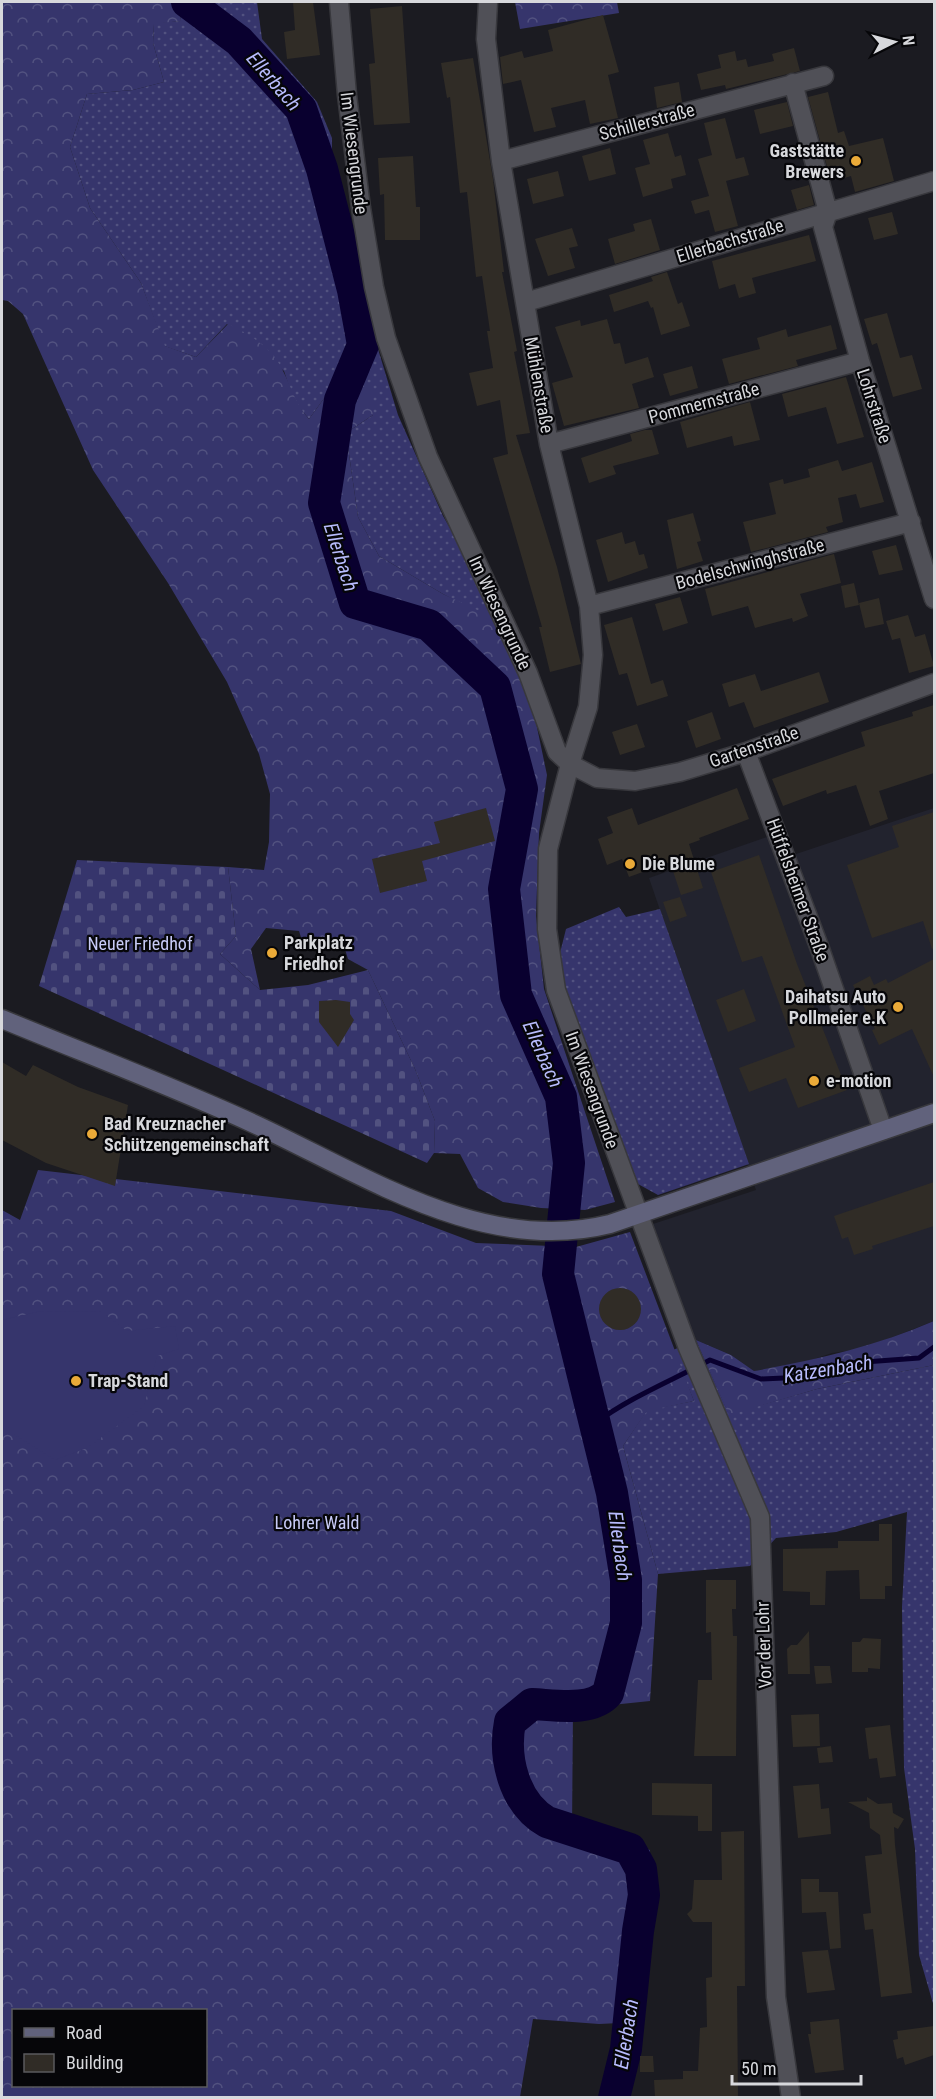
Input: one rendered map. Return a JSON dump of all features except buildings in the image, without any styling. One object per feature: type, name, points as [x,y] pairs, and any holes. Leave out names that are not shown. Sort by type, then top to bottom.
[{"type":"main road","points":[[2,1019],[251,1122],[358,1176],[424,1204],[494,1224],[540,1233],[584,1230],[638,1215],[934,1113]]},
{"type":"street","name":"Im Wiesengrunde","points":[[339,2],[347,95],[361,208],[374,286],[386,338],[428,457],[528,673],[557,752],[570,764],[548,849],[547,929],[556,990],[638,1215]]},
{"type":"street","name":"Mühlenstraße","points":[[489,2],[486,39],[501,161],[549,444],[589,606],[593,655],[589,696],[570,764]]},
{"type":"street","name":"Schillerstraße","points":[[501,161],[824,76]]},
{"type":"street","points":[[793,83],[828,212]]},
{"type":"street","name":"Ellerbachstraße","points":[[526,302],[934,181]]},
{"type":"street","name":"Lohrstraße","points":[[828,212],[823,227],[860,361],[934,599]]},
{"type":"street","name":"Pommernstraße","points":[[549,444],[860,361]]},
{"type":"street","name":"Bodelschwinghstraße","points":[[589,606],[911,522]]},
{"type":"street","name":"Gartenstraße","points":[[570,764],[597,778],[635,782],[680,772],[746,752],[934,683]]},
{"type":"street","name":"Hüffelsheimer Straße","points":[[746,752],[817,940],[883,1130]]},
{"type":"street","name":"Vor der Lohr","points":[[638,1215],[707,1398],[760,1517],[776,1997],[790,2097]]},
{"type":"shaded area","points":[[934,808],[934,1321],[862,1349],[832,1353],[802,1363],[754,1371],[731,1355],[696,1340],[650,1225],[756,1190],[649,878],[784,831],[793,855]]},
{"type":"green space","points":[[2,2],[182,2],[180,21],[154,24],[153,43],[164,82],[133,90],[87,94],[70,147],[90,208],[141,283],[165,346],[196,357],[228,324],[236,328],[260,343],[280,364],[297,402],[309,419],[333,386],[355,379],[371,391],[373,415],[346,433],[358,517],[379,556],[443,594],[488,615],[511,638],[534,713],[547,775],[539,833],[536,916],[544,989],[615,1202],[585,1210],[541,1208],[503,1202],[478,1188],[460,1154],[434,1153],[435,1121],[415,1069],[368,970],[348,959],[344,946],[305,950],[299,931],[266,928],[251,949],[260,990],[220,954],[236,936],[228,867],[264,870],[269,842],[270,794],[259,754],[227,682],[168,583],[93,470],[23,314],[8,301],[2,300]]},
{"type":"green space","points":[[182,2],[257,2],[262,39],[317,102],[332,138],[332,183],[355,273],[398,415],[443,516],[508,628],[443,594],[379,556],[358,517],[346,433],[373,415],[333,386],[309,419],[294,401],[284,371],[227,324],[196,357],[164,346],[141,283],[90,208],[70,147],[87,94],[133,90],[164,82],[153,43],[154,23],[180,21]]},
{"type":"green space","points":[[515,2],[617,2],[619,13],[520,29]]},
{"type":"green space","name":"Neuer Friedhof","points":[[77,860],[228,867],[236,936],[220,954],[260,990],[308,985],[368,970],[415,1069],[435,1121],[434,1153],[427,1163],[39,986]]},
{"type":"green space","points":[[619,907],[626,917],[660,909],[749,1164],[658,1195],[638,1184],[567,995],[559,957],[566,929]]},
{"type":"green space","name":"Lohrer Wald","points":[[38,1170],[391,1211],[476,1243],[576,1247],[630,1232],[694,1401],[647,1411],[623,1446],[658,1574],[650,1701],[573,1709],[572,1829],[650,1850],[650,1912],[640,2022],[599,2024],[533,2019],[520,2097],[2,2097],[2,1210],[20,1220]]},
{"type":"green space","name":"Trap-Stand","points":[[41,1311],[102,1312],[127,1331],[175,1326],[179,1349],[157,1356],[144,1406],[87,1448],[55,1460],[15,1435],[2,1420],[2,1320]]},
{"type":"green space","points":[[934,1321],[934,1365],[817,1389],[729,1415],[696,1340],[731,1355],[754,1371],[846,1351],[890,1338]]},
{"type":"green space","points":[[696,1340],[729,1414],[817,1389],[934,1365],[934,2007],[919,1955],[915,1849],[904,1768],[902,1607],[907,1512],[836,1532],[776,1538],[750,1566],[658,1574],[623,1446],[647,1410],[694,1401],[673,1350]]},
{"type":"waterway","name":"Ellerbach","points":[[187,2],[239,41],[301,109],[322,169],[353,290],[363,345],[340,400],[324,503],[355,603],[429,625],[495,687],[522,789],[504,889],[516,995],[561,1097],[569,1163],[558,1274],[612,1493],[626,1580],[626,1623],[608,1693],[593,1703],[583,1705],[532,1704],[510,1722],[508,1750],[519,1792],[536,1814],[547,1822],[630,1849],[641,1869],[644,1895],[626,2049],[614,2098]]},
{"type":"waterway","name":"Katzenbach","points":[[594,1424],[636,1397],[710,1360],[761,1379],[805,1377],[851,1363],[919,1358],[934,1347]]},
{"type":"place","name":"Gaststätte Brewers","points":[[856,161]]},
{"type":"place","name":"Die Blume","points":[[630,864]]},
{"type":"place","name":"Parkplatz Friedhof","points":[[272,953]]},
{"type":"place","name":"Daihatsu Auto Pollmeier e.K","points":[[898,1007]]},
{"type":"place","name":"e-motion","points":[[814,1081]]},
{"type":"place","name":"Bad Kreuznacher Schützengemeinschaft","points":[[92,1134]]},
{"type":"place","name":"Trap-Stand","points":[[76,1381]]}]
